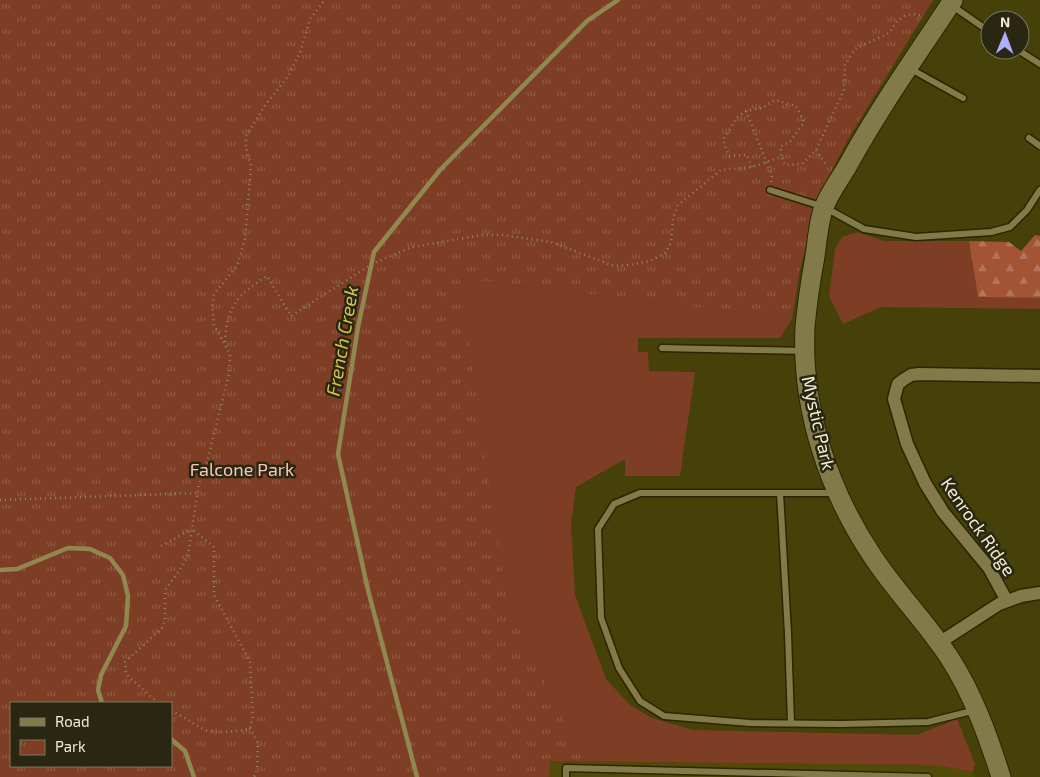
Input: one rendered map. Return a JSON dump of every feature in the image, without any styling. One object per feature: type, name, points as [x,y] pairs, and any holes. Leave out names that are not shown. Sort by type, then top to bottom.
[{"type":"street","name":"Mystic Park","points":[[948,4],[868,128],[824,208],[809,289],[805,328],[806,351],[810,400],[821,450],[838,493],[851,520],[873,557],[950,659],[988,735],[1001,777]]},
{"type":"street","name":"Kenrock Ridge","points":[[1007,600],[989,568],[943,512],[925,483],[907,444],[894,399],[898,384],[911,375],[1040,376]]},
{"type":"street","points":[[939,643],[1007,600],[1040,593]]},
{"type":"lane","points":[[948,4],[980,25]]},
{"type":"lane","points":[[908,68],[963,98]]},
{"type":"lane","points":[[1029,138],[1040,146]]},
{"type":"lane","points":[[770,190],[824,208],[864,229],[916,237],[991,232],[1010,227],[1027,210],[1040,190]]},
{"type":"lane","points":[[662,348],[806,351]]},
{"type":"lane","points":[[838,493],[640,493],[614,504],[598,529],[601,618],[619,668],[640,701],[664,716],[750,723],[928,722],[977,710]]},
{"type":"lane","points":[[780,493],[791,723]]},
{"type":"lane","points":[[566,777],[566,768],[928,777]]},
{"type":"path","points":[[157,702],[126,674],[125,662],[162,628],[165,620],[166,590],[188,555],[197,494],[229,374],[230,354],[214,325],[212,306],[214,294],[237,266],[245,239],[251,166],[246,148],[246,136],[266,104],[286,79],[300,52],[310,19],[325,0]]},
{"type":"path","points":[[752,167],[747,155],[729,156],[723,140],[738,116],[746,111],[762,108],[775,100],[796,106],[804,122],[790,142],[781,146],[781,157],[786,164],[802,164],[816,150],[844,90],[845,65],[855,49],[889,33],[898,21],[905,16],[914,14],[922,16]]},
{"type":"path","points":[[746,111],[772,176],[770,190]]},
{"type":"path","points":[[816,150],[827,166]]},
{"type":"path","points":[[224,342],[225,326],[234,302],[244,291],[267,276],[291,316],[372,264],[412,247],[484,235],[502,235],[552,242],[614,266],[650,261],[665,252],[671,243],[673,218],[677,206],[722,170],[752,167],[781,157]]},
{"type":"path","points":[[0,500],[197,494]]},
{"type":"path","points":[[161,546],[192,529]]},
{"type":"path","points":[[192,529],[214,547],[214,594],[250,662],[253,716],[250,728],[258,743],[257,770],[254,777]]},
{"type":"path","points":[[172,711],[184,716],[204,730],[240,732],[250,728]]},
{"type":"shaded area","points":[[549,761],[936,765],[973,772],[975,777],[549,777]]},
{"type":"green space","points":[[0,0],[459,278],[792,319],[780,338],[638,338],[638,352],[648,352],[649,371],[695,372],[680,476],[625,476],[625,459],[576,487],[571,524],[575,595],[606,679],[630,705],[652,718],[693,730],[917,735],[957,719],[975,764],[973,772],[936,765],[550,761],[549,777]]},
{"type":"green space","name":"Falcone Park","points":[[0,0],[933,0],[848,139],[831,172],[811,228],[800,269],[792,319],[459,278],[507,604],[583,761],[550,761],[549,777],[0,777]]},
{"type":"green space","points":[[857,232],[884,241],[969,241],[978,297],[1040,298],[1040,309],[881,307],[843,324],[829,296],[835,249],[842,237]]},
{"type":"green space","points":[[1035,235],[1040,236],[1040,298],[978,297],[969,241],[1009,242],[1021,251]]},
{"type":"waterway","name":"French Creek","points":[[417,777],[368,590],[338,454],[358,327],[374,252],[440,170],[587,21],[618,0]]},
{"type":"waterway","points":[[0,570],[17,569],[68,548],[90,549],[110,558],[123,575],[128,596],[126,626],[101,675],[98,690],[102,702]]},
{"type":"waterway","points":[[172,740],[185,751],[194,777]]}]
